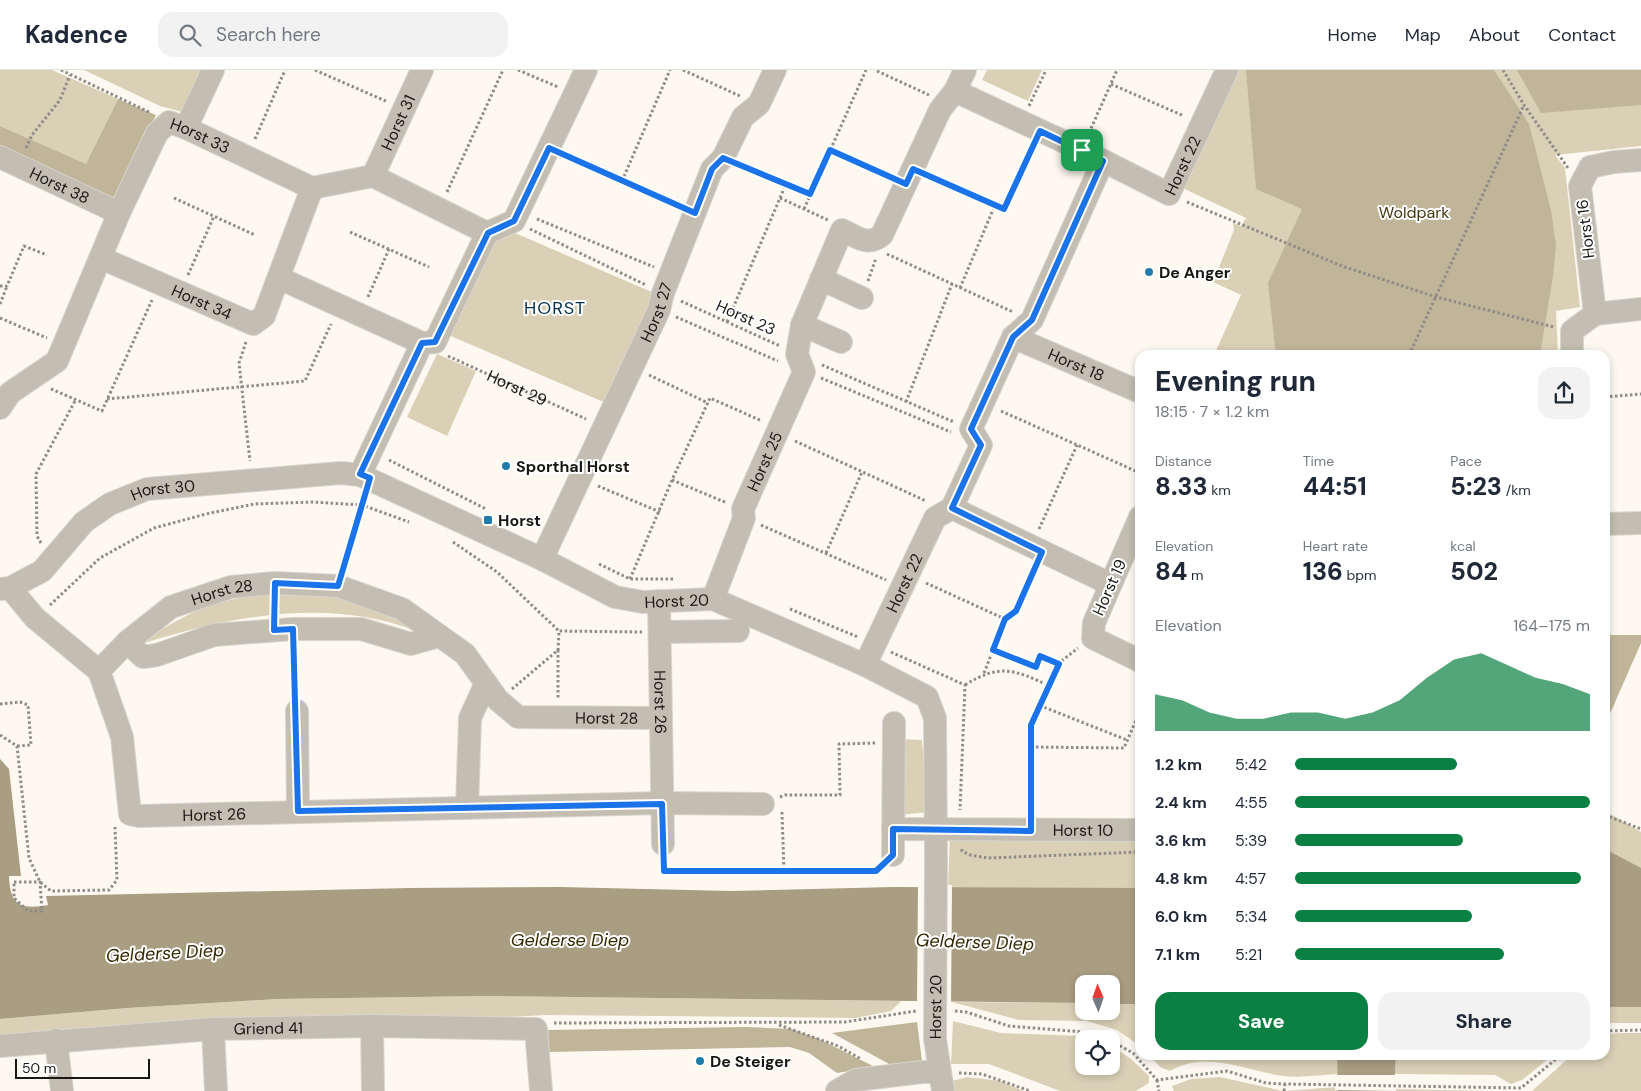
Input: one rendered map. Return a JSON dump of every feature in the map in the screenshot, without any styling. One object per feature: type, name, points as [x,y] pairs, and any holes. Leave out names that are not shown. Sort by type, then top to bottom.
[{"type":"street","points":[[178,125],[212,70]]},
{"type":"street","name":"Horst 31","points":[[373,176],[422,70]]},
{"type":"street","points":[[365,476],[428,342],[488,233],[517,216],[586,70]]},
{"type":"street","name":"Horst 27","points":[[542,559],[659,310],[667,284],[712,169],[723,158],[742,117],[759,104],[775,70]]},
{"type":"street","points":[[842,230],[866,242],[875,241],[882,235],[909,176],[965,70]]},
{"type":"street","name":"Horst 22","points":[[1031,127],[1082,150],[1169,194],[1227,70]]},
{"type":"street","points":[[950,97],[1031,127]]},
{"type":"street","name":"Horst 33","points":[[0,408],[10,394],[30,378],[57,361],[119,214],[157,133],[178,125],[312,188]]},
{"type":"street","name":"Horst 16","points":[[1595,314],[1580,186],[1590,167],[1614,162],[1641,160]]},
{"type":"street","points":[[971,429],[1013,337],[1032,320],[1103,161]]},
{"type":"street","name":"Horst 38","points":[[10,162],[119,214]]},
{"type":"street","points":[[312,188],[373,176],[488,233]]},
{"type":"street","name":"Horst 34","points":[[101,258],[253,324],[264,316],[312,188]]},
{"type":"street","name":"Horst 25","points":[[713,599],[744,514],[804,372],[797,354],[802,324],[842,230]]},
{"type":"street","points":[[279,278],[428,342]]},
{"type":"street","points":[[821,279],[862,298]]},
{"type":"street","points":[[1572,350],[1572,331],[1595,314],[1641,309]]},
{"type":"street","points":[[802,324],[841,342]]},
{"type":"street","name":"Horst 18","points":[[1013,337],[1135,390]]},
{"type":"street","name":"Horst 22","points":[[865,665],[935,518],[952,508],[981,445],[971,429]]},
{"type":"street","name":"Horst 30","points":[[5,589],[42,571],[84,522],[110,504],[148,489],[341,473],[365,476]]},
{"type":"street","name":"Horst 20","points":[[365,476],[542,559],[615,597],[643,602],[713,599],[865,665],[926,697],[935,718],[935,1039],[941,1082]]},
{"type":"street","points":[[952,508],[1110,584]]},
{"type":"street","points":[[1610,524],[1641,523]]},
{"type":"street","name":"Horst 19","points":[[1135,528],[1094,623],[1093,638],[1135,659]]},
{"type":"street","name":"Horst 28","points":[[99,671],[127,642],[172,607],[231,587],[275,583],[338,586],[402,610],[465,654],[492,692],[518,717],[661,718]]},
{"type":"street","points":[[5,589],[35,618],[99,671],[122,737],[130,814]]},
{"type":"street","name":"Horst 26","points":[[659,601],[663,844]]},
{"type":"street","points":[[127,642],[143,657],[157,655],[214,635],[293,629],[361,629],[411,644],[439,636]]},
{"type":"street","name":"Horst 20","points":[[660,632],[738,631]]},
{"type":"street","points":[[467,808],[470,718],[492,692]]},
{"type":"street","points":[[297,712],[298,811]]},
{"type":"street","points":[[893,855],[894,733]]},
{"type":"street","name":"Horst 26","points":[[130,814],[139,816],[772,800]]},
{"type":"street","points":[[893,829],[936,830]]},
{"type":"street","name":"Horst 10","points":[[936,830],[1135,830]]},
{"type":"street","points":[[372,1026],[373,1091]]},
{"type":"street","name":"Griend 41","points":[[0,1046],[56,1040],[212,1029],[372,1026],[536,1029]]},
{"type":"street","points":[[212,1029],[216,1091]]},
{"type":"street","points":[[536,1029],[541,1091]]},
{"type":"street","points":[[56,1040],[62,1091]]},
{"type":"street","points":[[846,1086],[890,1076],[941,1082]]},
{"type":"path","points":[[61,70],[178,125]]},
{"type":"path","points":[[247,158],[285,70]]},
{"type":"path","points":[[315,70],[404,109]]},
{"type":"path","points":[[440,208],[503,70]]},
{"type":"path","points":[[518,70],[574,94]]},
{"type":"path","points":[[622,180],[670,70]]},
{"type":"path","points":[[683,70],[759,104]]},
{"type":"path","points":[[804,209],[866,70]]},
{"type":"path","points":[[877,70],[950,97]]},
{"type":"path","points":[[830,150],[1004,209],[1031,127],[1046,70]]},
{"type":"path","points":[[1082,150],[1117,70]]},
{"type":"path","points":[[1503,70],[1524,105],[1580,186]]},
{"type":"path","points":[[10,162],[60,100],[70,75]]},
{"type":"path","points":[[1111,84],[1202,124]]},
{"type":"path","points":[[1411,350],[1524,105]]},
{"type":"path","points":[[549,148],[695,213]]},
{"type":"path","points":[[723,158],[810,194]]},
{"type":"path","points":[[727,322],[786,184]]},
{"type":"path","points":[[1169,194],[1342,266],[1436,297],[1572,331]]},
{"type":"path","points":[[174,198],[255,235]]},
{"type":"path","points":[[780,198],[835,223],[842,230]]},
{"type":"path","points":[[960,288],[995,205]]},
{"type":"path","points":[[180,292],[214,216]]},
{"type":"path","name":"Horst 23","points":[[517,216],[667,284]]},
{"type":"path","name":"Horst 23","points":[[517,216],[667,284],[727,322],[971,429]]},
{"type":"path","points":[[350,232],[429,267]]},
{"type":"path","points":[[0,304],[24,246],[47,255]]},
{"type":"path","points":[[360,313],[389,249]]},
{"type":"path","points":[[879,250],[1032,320]]},
{"type":"path","points":[[30,378],[75,401],[102,412],[160,283]]},
{"type":"path","points":[[906,402],[952,284]]},
{"type":"path","points":[[0,286],[7,286]]},
{"type":"path","points":[[107,400],[305,381],[340,304]]},
{"type":"path","points":[[0,318],[64,345]]},
{"type":"path","points":[[253,324],[239,363],[254,504]]},
{"type":"path","name":"Horst 29","points":[[428,342],[457,361],[605,427]]},
{"type":"path","points":[[632,368],[708,403]]},
{"type":"path","points":[[1610,397],[1641,394]]},
{"type":"path","points":[[630,578],[710,398],[779,429],[789,438],[930,503]]},
{"type":"path","points":[[51,561],[37,536],[36,474],[75,401]]},
{"type":"path","points":[[983,402],[1135,471]]},
{"type":"path","points":[[984,673],[1005,619],[1016,611],[1037,549],[1077,445]]},
{"type":"path","points":[[826,553],[862,472]]},
{"type":"path","points":[[338,586],[362,505],[365,476]]},
{"type":"path","points":[[580,478],[660,512]]},
{"type":"path","points":[[672,480],[826,553],[1005,619]]},
{"type":"path","name":"Horst 30","points":[[35,618],[100,558],[154,528],[254,504],[313,502],[362,505]]},
{"type":"path","points":[[362,505],[418,525]]},
{"type":"path","points":[[445,536],[497,572],[559,631],[558,717]]},
{"type":"path","points":[[293,629],[297,712]]},
{"type":"path","name":"Horst 20","points":[[559,631],[660,632]]},
{"type":"path","points":[[1031,831],[1031,725],[1059,664],[1067,655],[1093,638]]},
{"type":"path","points":[[492,692],[558,650]]},
{"type":"path","points":[[993,650],[1036,667],[1040,656],[1059,664]]},
{"type":"path","points":[[966,685],[984,673],[1017,671],[1050,686]]},
{"type":"path","points":[[0,704],[20,702],[28,705],[31,745],[18,746],[0,735]]},
{"type":"path","points":[[1041,706],[1128,740]]},
{"type":"path","points":[[1031,747],[1124,748],[1135,723]]},
{"type":"path","points":[[784,872],[772,800],[840,794],[839,744],[894,733]]},
{"type":"path","points":[[18,746],[29,858],[40,882],[42,911],[28,911],[14,898],[14,882],[40,882],[51,891],[109,890],[117,880],[115,825],[130,814]]},
{"type":"path","points":[[1610,817],[1641,829]]},
{"type":"path","points":[[960,830],[962,851],[970,855],[988,858],[1135,852]]},
{"type":"path","points":[[663,844],[664,871],[876,871],[893,855]]},
{"type":"path","points":[[536,1029],[556,1022],[845,1022],[920,1011]]},
{"type":"path","points":[[947,1011],[966,1012],[1009,1026],[1075,1031]]},
{"type":"path","points":[[776,1023],[838,1046],[890,1076]]},
{"type":"path","points":[[1610,1031],[1641,1030]]},
{"type":"path","points":[[1120,1046],[1135,1055]]},
{"type":"path","points":[[1139,1060],[1157,1080],[1159,1091]]},
{"type":"path","points":[[1157,1080],[1227,1071],[1266,1083],[1520,1089],[1554,1060]]},
{"type":"path","points":[[941,1082],[982,1074],[1030,1091]]},
{"type":"path","points":[[1284,1091],[1285,1084]]},
{"type":"green space","points":[[0,70],[52,70],[118,99],[86,165],[0,126]]},
{"type":"green space","points":[[84,70],[202,70],[183,112],[160,106]]},
{"type":"green space","points":[[987,70],[1042,70],[1028,101],[982,80]]},
{"type":"green space","name":"Woldpark","points":[[1228,70],[1641,70],[1641,146],[1555,155],[1565,168],[1580,307],[1556,311],[1558,350],[1216,350],[1241,295],[1213,282],[1234,230],[1233,223],[1241,226],[1246,218],[1172,183]]},
{"type":"green space","name":"Woldpark","points":[[1246,70],[1494,70],[1529,124],[1551,210],[1556,245],[1541,350],[1275,350],[1268,283],[1302,209],[1256,189]]},
{"type":"green space","points":[[1517,70],[1641,70],[1641,105],[1541,113]]},
{"type":"green space","points":[[118,99],[156,115],[114,203],[0,150],[0,126],[86,164]]},
{"type":"green space","points":[[508,230],[654,293],[650,310],[608,404],[444,333],[490,242]]},
{"type":"green space","points":[[437,354],[476,371],[447,436],[407,417]]},
{"type":"green space","points":[[269,593],[340,596],[384,611],[414,630],[380,620],[345,614],[310,613],[240,619],[206,626],[138,645],[185,616],[215,604]]},
{"type":"green space","points":[[1610,635],[1641,635],[1641,643],[1610,714]]},
{"type":"green space","points":[[900,739],[922,740],[928,812],[900,815]]},
{"type":"green space","points":[[1610,814],[1641,832],[1641,1004],[1610,1003]]},
{"type":"green space","points":[[950,833],[1135,836],[1135,998],[1120,989],[1120,975],[1075,975],[1075,985],[944,996]]},
{"type":"green space","points":[[483,996],[901,1001],[891,1011],[856,1018],[546,1015],[0,1042],[0,1019],[127,1008],[277,999]]},
{"type":"green space","points":[[952,1002],[1075,1003],[1075,1020],[1120,1020],[1120,1004],[1135,1004],[1135,1043],[1120,1032],[1120,1030],[1087,1021],[1019,1020]]},
{"type":"green space","points":[[1610,1007],[1641,1007],[1641,1023],[1610,1023]]},
{"type":"green space","points":[[953,1021],[1001,1033],[1075,1036],[1075,1075],[1120,1075],[1120,1051],[1149,1076],[1149,1083],[1136,1091],[1060,1091],[989,1064],[951,1064]]},
{"type":"green space","points":[[917,1022],[922,1061],[891,1065],[832,1033]]},
{"type":"green space","points":[[747,1027],[791,1029],[819,1039],[875,1067],[837,1073],[809,1053],[790,1047],[548,1052],[547,1030]]},
{"type":"green space","points":[[1641,1033],[1641,1091],[1532,1091],[1566,1060],[1610,1060],[1610,1034]]},
{"type":"green space","points":[[1154,1060],[1337,1060],[1338,1074],[1304,1077],[1283,1076],[1212,1062],[1184,1065],[1170,1071],[1160,1067]]},
{"type":"green space","points":[[1396,1060],[1547,1060],[1522,1080],[1511,1084],[1495,1075],[1395,1074]]},
{"type":"green space","points":[[967,1077],[1001,1081],[1023,1091],[953,1091],[952,1081]]},
{"type":"green space","points":[[1220,1077],[1283,1091],[1174,1091],[1172,1086],[1191,1079]]},
{"type":"green space","points":[[1338,1087],[1338,1091],[1283,1091]]},
{"type":"green space","points":[[1394,1089],[1494,1091],[1394,1091]]},
{"type":"water","name":"Gelderse Diep","points":[[0,759],[9,769],[21,876],[9,876],[10,886],[14,899],[24,906],[30,907],[48,905],[46,896],[409,888],[560,887],[731,891],[893,887],[1135,888],[1135,1004],[1120,1004],[1120,975],[1075,975],[1075,1003],[483,996],[277,999],[127,1008],[0,1019]]},
{"type":"water","points":[[1610,852],[1641,868],[1641,1007],[1610,1007]]},
{"type":"water","points":[[1337,1060],[1396,1060],[1394,1091],[1338,1091]]},
{"type":"pier","points":[[918,885],[952,885],[951,1005],[917,1004]]},
{"type":"pier","points":[[1335,1075],[1397,1075],[1396,1091],[1335,1090]]},
{"type":"place","name":"De Anger","points":[[1149,272]]},
{"type":"place","name":"Sporthal Horst","points":[[506,466]]},
{"type":"place","name":"Horst","points":[[488,520]]},
{"type":"place","name":"De Steiger","points":[[700,1061]]},
{"type":"district","name":"HORST","points":[[555,308]]},
{"type":"route","points":[[1040,131],[1082,150],[1103,161],[1032,320],[1013,337],[971,429],[981,445],[952,508],[1042,552],[1016,611],[1005,619],[993,650],[1036,667],[1040,656],[1059,664],[1031,725],[1031,831],[893,829],[893,855],[876,871],[664,871],[662,804],[298,811],[297,712],[293,629],[274,630],[275,583],[338,586],[370,478],[360,474],[422,343],[435,342],[488,233],[514,221],[549,148],[695,213],[712,169],[723,158],[810,194],[830,150],[906,184],[913,169],[1004,209],[1040,131]]}]
